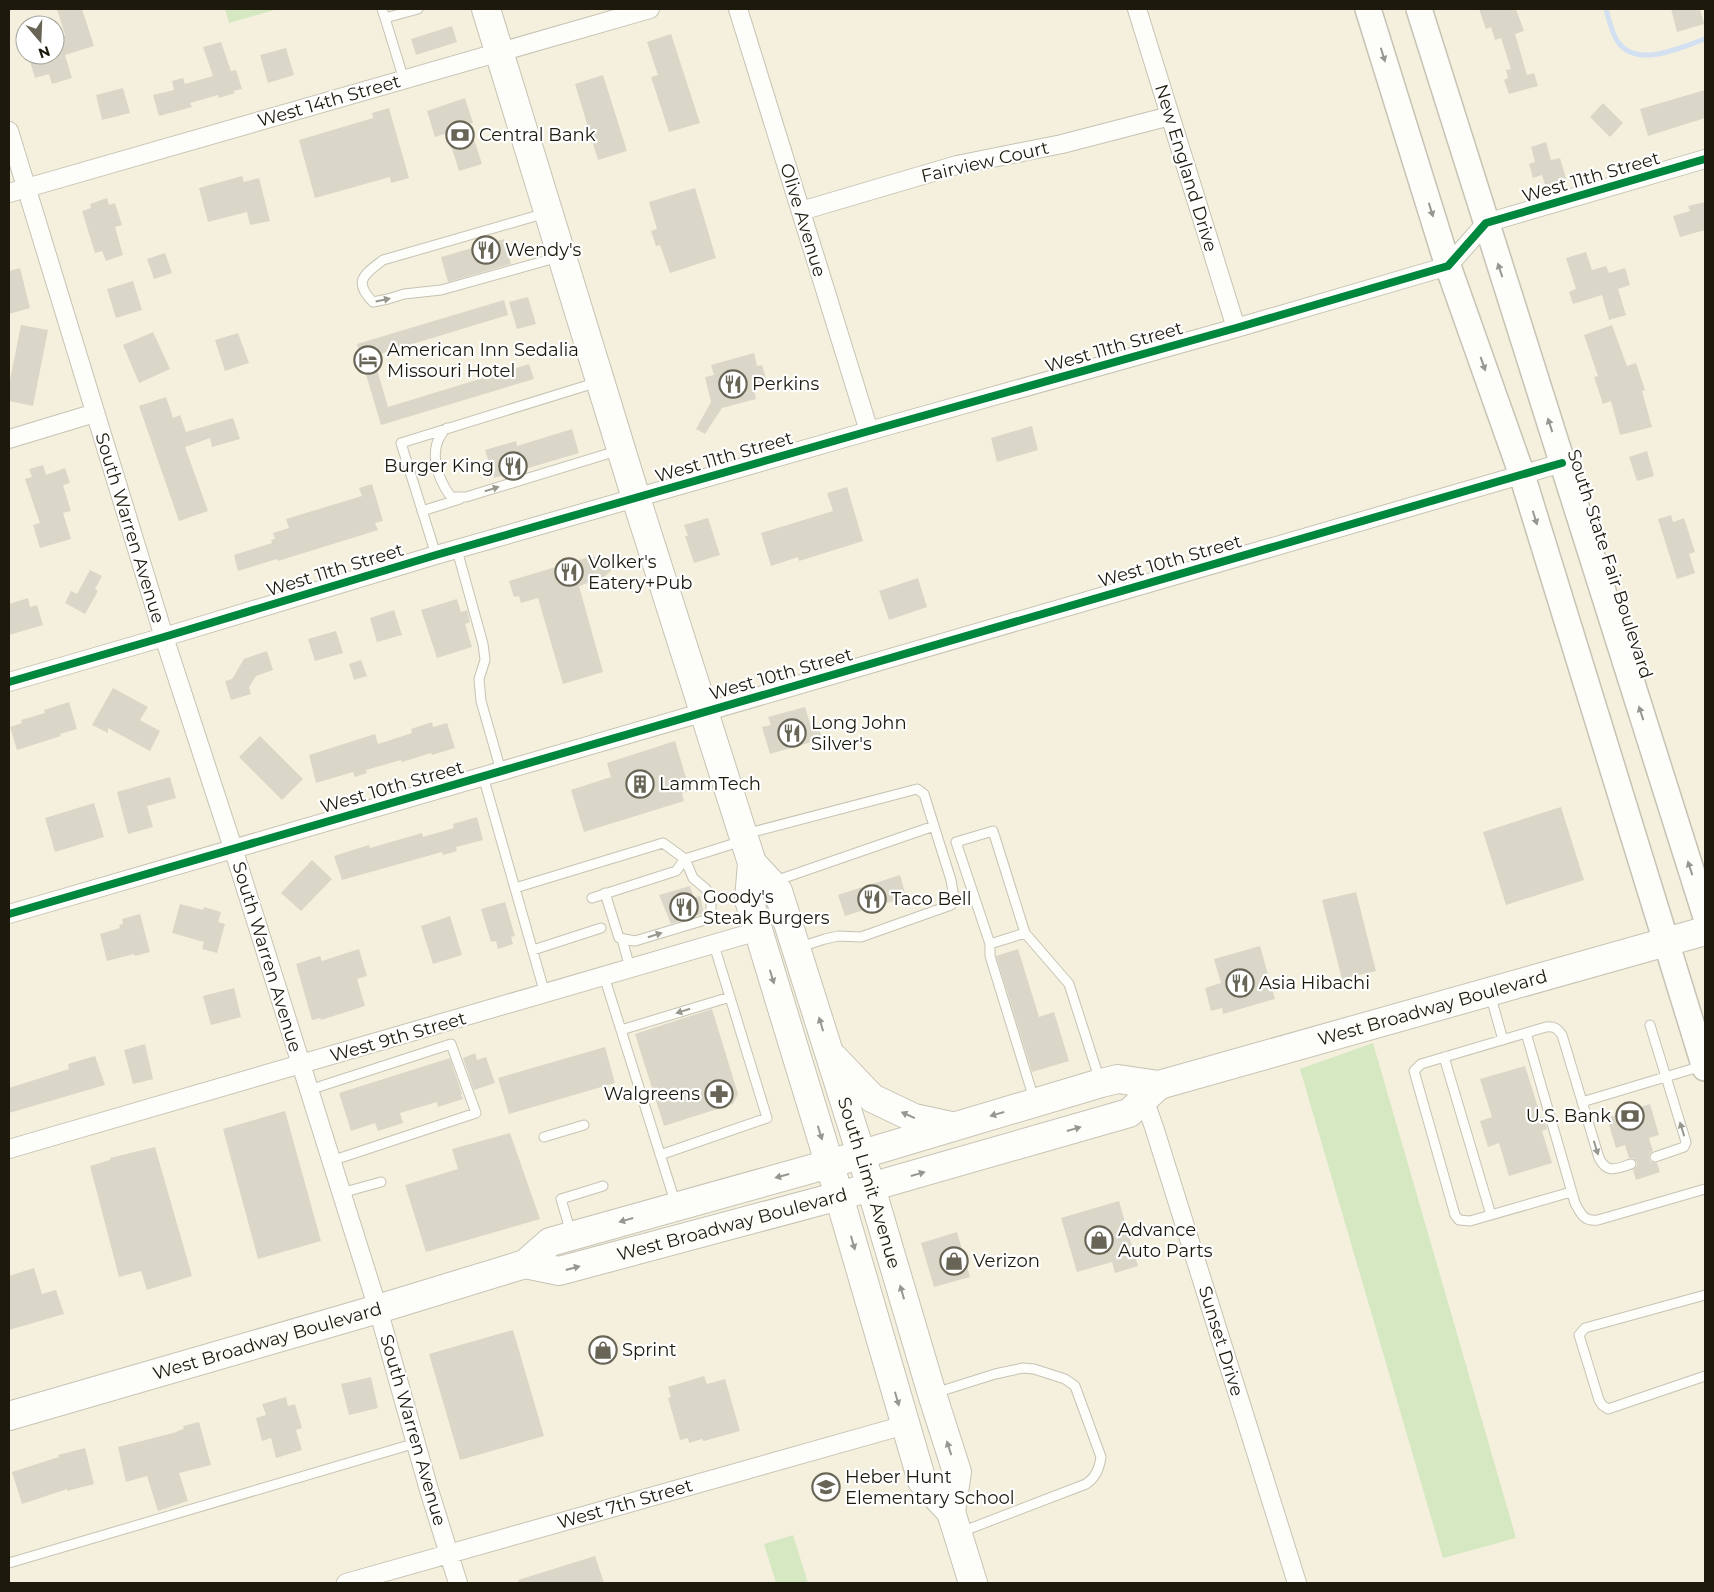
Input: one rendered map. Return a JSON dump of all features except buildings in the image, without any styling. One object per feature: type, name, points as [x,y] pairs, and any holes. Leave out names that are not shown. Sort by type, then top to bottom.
[{"type":"highway","name":"South Limit Avenue","points":[[486,9],[703,712],[752,855],[778,891],[861,1154],[957,1472],[954,1523]]},
{"type":"highway","name":"South Limit Avenue","points":[[752,855],[749,900],[839,1196],[905,1425],[922,1481],[954,1523],[973,1583]]},
{"type":"highway","name":"West Broadway Boulevard","points":[[525,1264],[559,1271],[871,1187],[1129,1113],[1151,1092],[1489,992],[1705,931]]},
{"type":"highway","points":[[829,1052],[872,1098],[914,1118],[955,1127]]},
{"type":"highway","name":"West Broadway Boulevard","points":[[9,1416],[378,1309],[525,1264],[550,1242],[572,1235],[829,1164],[1101,1083],[1118,1079],[1151,1092]]},
{"type":"street","name":"Olive Avenue","points":[[738,9],[869,431]]},
{"type":"street","name":"New England Drive","points":[[1137,9],[1236,328]]},
{"type":"street","points":[[1368,9],[1448,266],[1522,475],[1705,1066]]},
{"type":"street","name":"South State Fair Boulevard","points":[[1419,9],[1705,914]]},
{"type":"street","name":"West 14th Street","points":[[9,193],[640,10]]},
{"type":"street","name":"Fairview Court","points":[[801,211],[957,166],[1062,144],[1170,116]]},
{"type":"street","name":"South Warren Avenue","points":[[9,131],[164,637],[233,848],[378,1309],[458,1583]]},
{"type":"street","name":"West 11th Street","points":[[1486,223],[1705,159]]},
{"type":"street","points":[[1448,266],[1486,223]]},
{"type":"street","name":"West 11th Street","points":[[9,682],[436,555],[1448,266]]},
{"type":"street","points":[[9,439],[95,414]]},
{"type":"street","name":"West 10th Street","points":[[9,914],[1562,463]]},
{"type":"street","name":"West 9th Street","points":[[9,1149],[758,931]]},
{"type":"street","name":"Sunset Drive","points":[[1151,1092],[1154,1127],[1297,1583]]},
{"type":"street","name":"West 7th Street","points":[[346,1583],[905,1425]]},
{"type":"lane","points":[[382,9],[404,80]]},
{"type":"lane","points":[[385,18],[418,9]]},
{"type":"lane","points":[[548,212],[383,260],[365,274],[361,283],[365,294],[373,302],[404,294],[441,290],[562,256]]},
{"type":"lane","points":[[436,555],[400,442],[600,382]]},
{"type":"lane","points":[[447,428],[441,433],[434,456],[437,469],[443,486],[451,497],[466,497]]},
{"type":"lane","points":[[422,511],[621,450]]},
{"type":"lane","points":[[457,550],[483,644],[484,660],[479,679],[481,701],[501,771]]},
{"type":"lane","points":[[483,776],[545,994]]},
{"type":"lane","points":[[752,855],[917,789],[924,794],[951,880],[954,898],[950,905],[861,937],[838,936],[797,948]]},
{"type":"lane","points":[[684,859],[752,855],[934,826]]},
{"type":"lane","points":[[1036,1103],[990,956],[990,944],[956,842],[994,831],[1025,933],[1069,984],[1101,1083]]},
{"type":"lane","points":[[515,888],[663,843],[684,859],[693,878],[706,889],[711,904],[709,918],[635,941],[622,939]]},
{"type":"lane","points":[[592,898],[676,871],[684,859]]},
{"type":"lane","points":[[605,894],[619,938],[622,939],[630,968]]},
{"type":"lane","points":[[533,950],[601,928]]},
{"type":"lane","points":[[990,944],[1025,933]]},
{"type":"lane","points":[[660,1155],[767,1118],[714,944]]},
{"type":"lane","points":[[604,976],[676,1205]]},
{"type":"lane","points":[[1489,992],[1503,1040]]},
{"type":"lane","points":[[621,1030],[730,997]]},
{"type":"lane","points":[[1650,1025],[1686,1142],[1684,1147],[1655,1157]]},
{"type":"lane","points":[[1572,1192],[1464,1222],[1459,1220],[1455,1215],[1414,1071],[1416,1067],[1552,1026],[1562,1034],[1603,1166],[1608,1169],[1617,1169],[1631,1164]]},
{"type":"lane","points":[[1526,1033],[1575,1203],[1582,1216],[1592,1221],[1705,1189]]},
{"type":"lane","points":[[309,1090],[451,1044],[476,1113],[331,1161]]},
{"type":"lane","points":[[1444,1057],[1491,1215]]},
{"type":"lane","points":[[1582,1102],[1705,1066]]},
{"type":"lane","points":[[544,1137],[584,1125]]},
{"type":"lane","points":[[341,1193],[381,1182]]},
{"type":"lane","points":[[572,1235],[561,1199],[603,1186]]},
{"type":"lane","points":[[1705,1295],[1584,1328],[1579,1335],[1599,1400],[1602,1406],[1608,1409],[1705,1376]]},
{"type":"lane","points":[[932,1394],[995,1374],[1023,1368],[1034,1369],[1066,1380],[1075,1386],[1101,1457],[1099,1468],[1094,1478],[1086,1484],[954,1523]]},
{"type":"lane","points":[[9,1563],[416,1443]]},
{"type":"green space","points":[[225,9],[278,9],[229,23]]},
{"type":"green space","points":[[1373,1043],[1516,1538],[1443,1558],[1300,1069]]},
{"type":"green space","points":[[793,1535],[808,1583],[776,1583],[764,1544]]},
{"type":"waterway","points":[[1606,9],[1612,30],[1618,42],[1626,50],[1636,54],[1660,54],[1705,39]]},
{"type":"cycle path","points":[[9,682],[436,555],[1448,266],[1486,223],[1705,159]]},
{"type":"cycle path","points":[[9,914],[1562,463]]},
{"type":"place","name":"Central Bank","points":[[460,135]]},
{"type":"place","name":"Wendy's","points":[[486,250]]},
{"type":"place","name":"American Inn Sedalia Missouri Hotel","points":[[368,360]]},
{"type":"place","name":"Perkins","points":[[733,384]]},
{"type":"place","name":"Burger King","points":[[513,466]]},
{"type":"place","name":"Volker's Eatery+Pub","points":[[569,572]]},
{"type":"place","name":"Long John Silver's","points":[[792,733]]},
{"type":"place","name":"LammTech","points":[[640,784]]},
{"type":"place","name":"Taco Bell","points":[[872,899]]},
{"type":"place","name":"Goody's Steak Burgers","points":[[684,907]]},
{"type":"place","name":"Asia Hibachi","points":[[1240,983]]},
{"type":"place","name":"Walgreens","points":[[719,1094]]},
{"type":"place","name":"U.S. Bank","points":[[1630,1116]]},
{"type":"place","name":"Advance Auto Parts","points":[[1099,1240]]},
{"type":"place","name":"Verizon","points":[[954,1261]]},
{"type":"place","name":"Sprint","points":[[603,1350]]},
{"type":"place","name":"Heber Hunt Elementary School","points":[[826,1487]]}]
